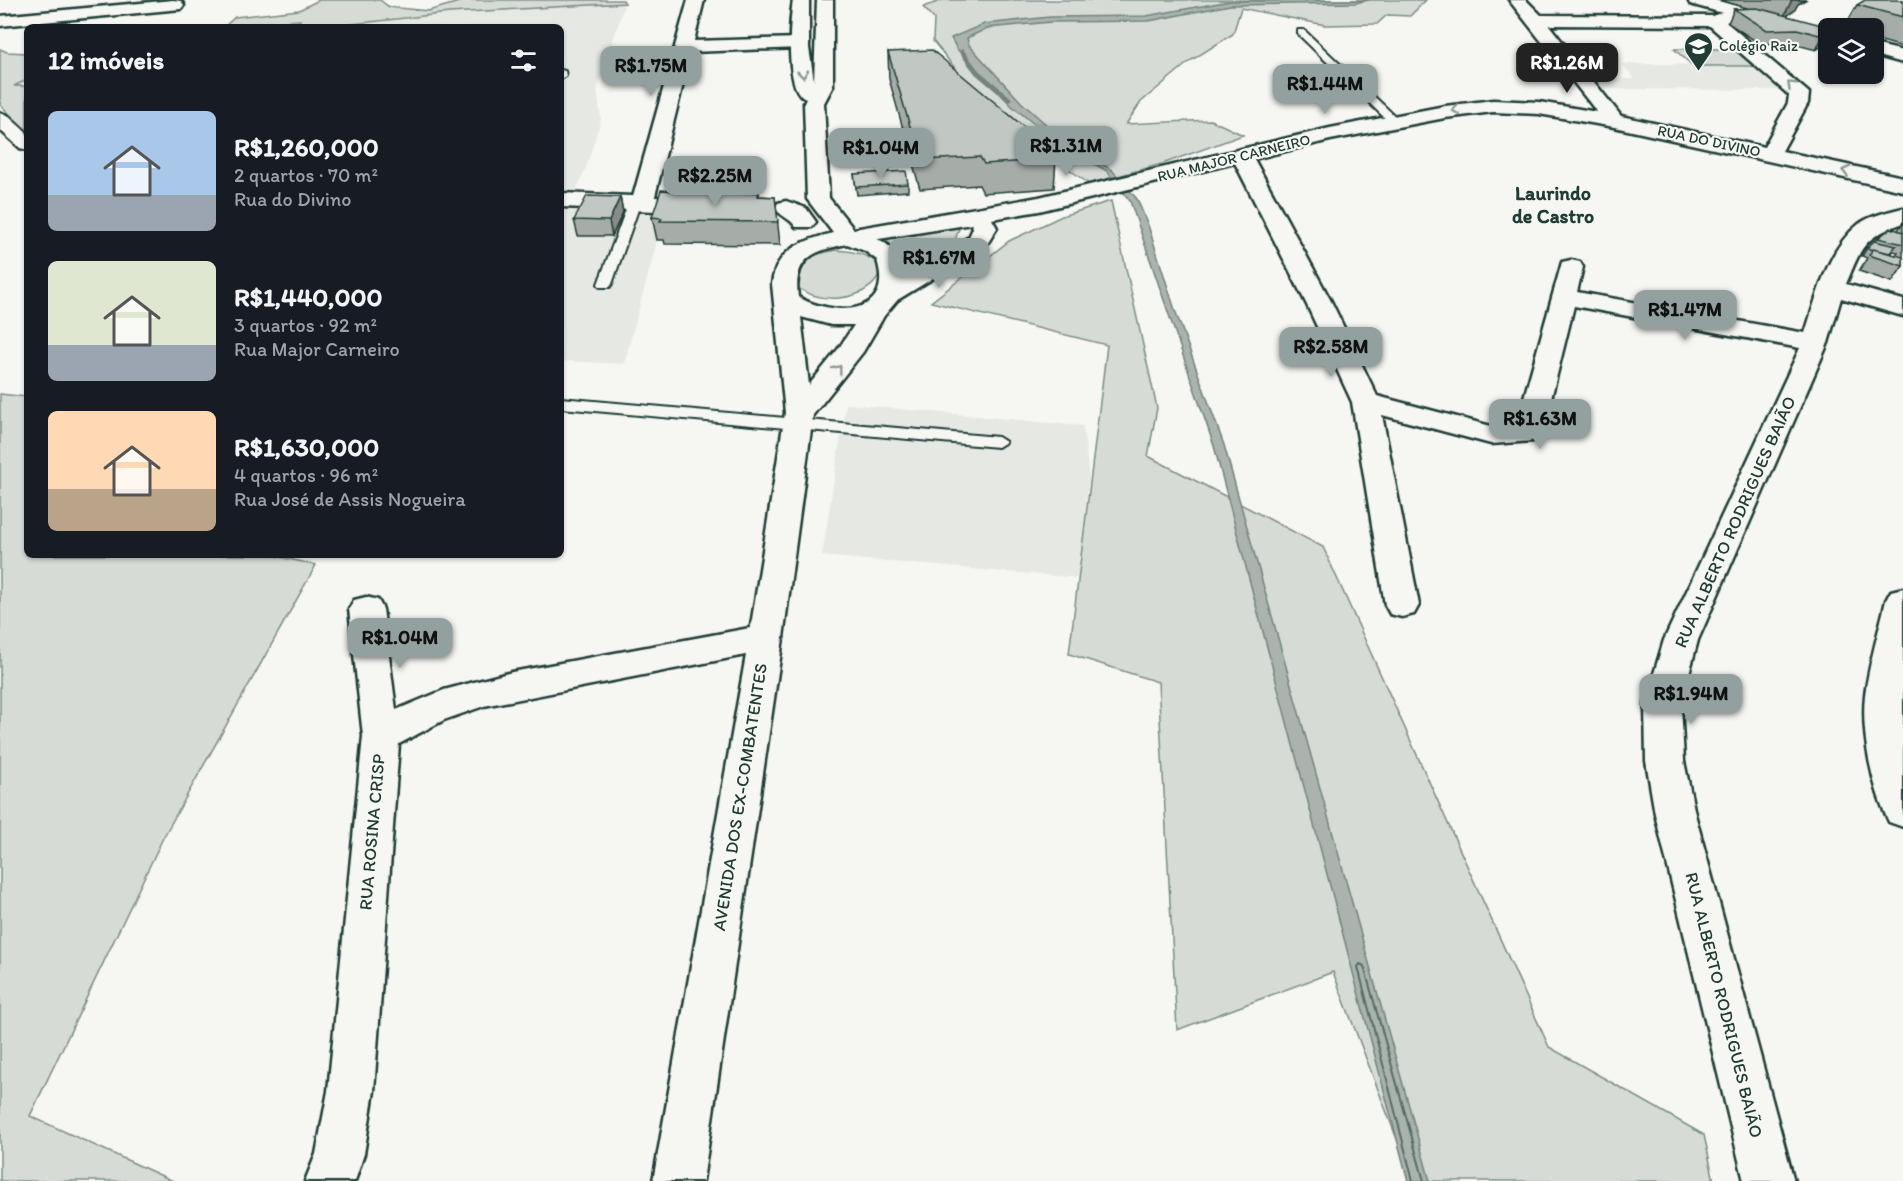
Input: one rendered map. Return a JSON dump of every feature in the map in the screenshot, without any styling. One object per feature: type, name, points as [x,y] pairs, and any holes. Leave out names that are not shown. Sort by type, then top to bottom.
[{"type":"street","points":[[638,204],[696,0]]},
{"type":"street","points":[[801,0],[800,43],[804,87],[814,103]]},
{"type":"street","points":[[826,0],[823,86],[814,103],[795,254],[784,273],[786,301],[806,313],[821,318],[850,318],[881,302],[978,241],[985,228],[981,220],[972,215]]},
{"type":"street","points":[[1517,0],[1536,20],[1614,121]]},
{"type":"street","points":[[1696,0],[1818,34]]},
{"type":"street","points":[[0,21],[181,3]]},
{"type":"street","points":[[129,24],[181,3]]},
{"type":"street","points":[[1536,20],[1714,21],[1738,12]]},
{"type":"street","points":[[1714,21],[1799,93],[1798,103],[1771,153]]},
{"type":"street","points":[[684,46],[800,43]]},
{"type":"street","points":[[1884,52],[1903,57]]},
{"type":"street","name":"RUA DO DIVINO","points":[[1514,105],[1614,121],[1771,153],[1903,184]]},
{"type":"street","name":"RUA MAJOR CARNEIRO","points":[[848,237],[1103,190],[1395,121],[1473,108],[1514,105]]},
{"type":"street","points":[[0,119],[24,141]]},
{"type":"street","points":[[1242,157],[1318,303],[1366,402],[1402,605]]},
{"type":"street","points":[[564,200],[720,206]]},
{"type":"street","points":[[799,418],[864,332],[893,277],[886,255],[872,245],[848,237],[801,209]]},
{"type":"street","name":"RUA ALBERTO RODRIGUES BAIÃO","points":[[1769,1181],[1675,814],[1665,761],[1664,704],[1681,640],[1849,269],[1849,248],[1868,228],[1903,215]]},
{"type":"street","points":[[795,254],[818,243],[848,237]]},
{"type":"street","points":[[1366,402],[1491,435],[1523,435],[1532,419],[1571,267]]},
{"type":"street","points":[[1849,269],[1903,308]]},
{"type":"street","points":[[1564,297],[1815,343]]},
{"type":"street","name":"AVENIDA DOS EX-COMBATENTES","points":[[678,1181],[766,638],[799,418],[786,301]]},
{"type":"street","points":[[1903,600],[1883,695],[1883,737],[1903,810]]},
{"type":"street","points":[[366,609],[381,736]]},
{"type":"street","name":"RUA ROSINA CRISP","points":[[330,1181],[339,1154],[351,1091],[381,736],[422,712],[459,698],[553,677],[766,638]]},
{"type":"lane","points":[[1301,32],[1395,121]]},
{"type":"lane","points":[[605,284],[638,204]]},
{"type":"lane","points":[[564,403],[799,418],[998,442]]},
{"type":"shaded area","points":[[319,0],[380,0],[389,7],[428,11],[466,0],[623,0],[625,3],[449,13],[352,24],[298,24],[300,20],[227,24],[235,17],[299,10]]},
{"type":"shaded area","points":[[943,0],[1426,0],[1410,16],[1387,15],[1377,24],[1325,25],[1241,8],[1233,34],[1190,61],[1141,102],[1126,124],[1211,120],[1243,135],[1165,163],[1089,184],[1012,127],[963,78],[933,41],[934,19],[923,7]]},
{"type":"shaded area","points":[[625,3],[597,90],[601,119],[586,168],[574,195],[564,194],[564,24],[352,24],[449,13]]},
{"type":"shaded area","points":[[0,49],[7,52],[24,53],[24,81],[14,86],[24,86],[24,127],[0,105]]},
{"type":"shaded area","points":[[1674,49],[1734,49],[1754,66],[1693,66]]},
{"type":"shaded area","name":"Colégio Raiz","points":[[1622,64],[1758,65],[1787,90],[1600,89],[1590,79],[1635,79]]},
{"type":"shaded area","points":[[1111,201],[1157,408],[1148,456],[1323,547],[1549,1047],[1704,1135],[1714,1181],[1413,1181],[1333,972],[1177,1030],[1158,682],[1069,654],[1107,345],[931,302],[1009,241],[1062,216]]},
{"type":"shaded area","points":[[564,210],[665,212],[624,364],[564,361]]},
{"type":"shaded area","points":[[950,226],[959,229],[955,240],[908,264],[884,237]]},
{"type":"shaded area","points":[[836,250],[864,255],[877,264],[879,275],[871,286],[856,294],[837,298],[815,296],[794,285],[792,269],[809,256]]},
{"type":"shaded area","points":[[0,394],[24,397],[24,558],[284,558],[316,565],[163,838],[30,1116],[173,1181],[0,1181]]},
{"type":"shaded area","points":[[846,404],[1083,426],[1089,478],[1079,578],[822,556]]},
{"type":"water","points":[[1369,0],[1355,3],[1230,5],[1149,21],[1051,22],[988,28],[967,38],[969,45],[1021,102],[1067,143],[1112,170],[1137,199],[1148,225],[1175,310],[1224,445],[1430,1181],[1408,1181],[1214,446],[1130,201],[1107,171],[1060,145],[1012,106],[957,49],[951,38],[984,24],[1050,17],[1146,16],[1230,1]]},
{"type":"building","points":[[1865,0],[1903,0],[1903,17],[1857,5]]},
{"type":"building","points":[[1757,8],[1818,24],[1818,35],[1797,29],[1767,30],[1734,9]]},
{"type":"building","points":[[932,50],[1054,152],[1056,159],[984,164],[980,157],[920,160],[888,52]]},
{"type":"building","points":[[906,171],[908,184],[856,187],[854,174]]},
{"type":"building","points":[[661,190],[730,194],[759,192],[758,196],[775,197],[778,222],[660,221],[662,218],[652,217]]},
{"type":"building","points":[[587,196],[620,197],[609,221],[574,220]]},
{"type":"building","points":[[1891,228],[1903,232],[1903,244],[1878,238]]},
{"type":"building","points":[[1874,241],[1896,246],[1890,253],[1867,248]]},
{"type":"building","points":[[1873,249],[1903,257],[1903,266],[1869,255]]},
{"type":"waterway","points":[[962,52],[977,72],[1009,99]]},
{"type":"place","name":"Colégio Raiz","points":[[1698,72]]},
{"type":"district","name":"Laurindo de Castro","points":[[1553,204]]}]
